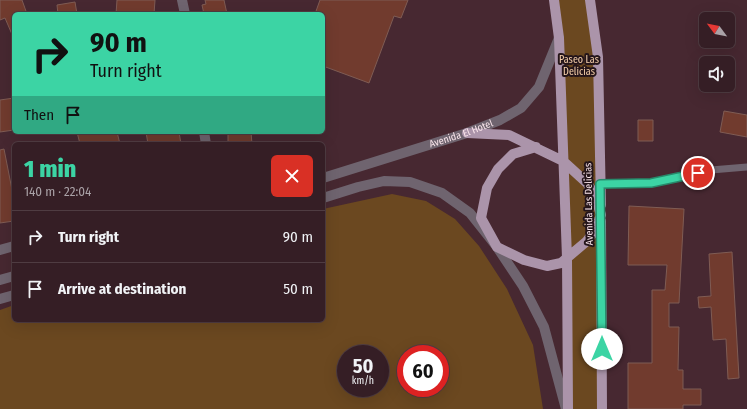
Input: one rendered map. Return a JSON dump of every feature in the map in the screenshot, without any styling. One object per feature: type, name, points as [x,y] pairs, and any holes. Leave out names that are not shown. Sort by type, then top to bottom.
[{"type":"main road","points":[[554,0],[559,38],[567,258],[567,409]]},
{"type":"main road","name":"Avenida Las Delicias","points":[[590,0],[598,57],[601,215],[602,409]]},
{"type":"main road","points":[[467,133],[509,135],[536,148],[563,161],[587,183],[594,196],[601,215],[596,230],[587,241],[561,263],[547,266],[524,260],[497,248],[481,218],[487,188],[498,169],[513,154],[536,148]]},
{"type":"street","points":[[182,0],[185,12]]},
{"type":"street","name":"Avenida El Hotel","points":[[325,177],[467,133],[500,120],[521,108],[539,87],[559,38]]},
{"type":"street","points":[[325,197],[384,181],[410,182],[442,193],[470,213],[497,248],[523,286],[544,326],[567,409]]},
{"type":"street","points":[[0,250],[12,247]]},
{"type":"street","points":[[0,280],[12,277]]},
{"type":"street","points":[[0,299],[12,296]]},
{"type":"lane","points":[[600,184],[651,183],[712,170],[747,167]]},
{"type":"green space","name":"Paseo Las Delicias","points":[[554,0],[590,0],[598,57],[602,409],[568,409]]},
{"type":"green space","points":[[392,194],[426,201],[455,219],[479,246],[507,289],[533,345],[543,409],[0,409],[0,310],[12,306],[12,322],[325,322],[325,209]]},
{"type":"building","points":[[0,0],[22,0],[26,12],[12,12],[12,34],[5,18],[0,20]]},
{"type":"building","points":[[117,0],[155,0],[154,12],[116,12]]},
{"type":"building","points":[[205,0],[224,0],[227,12],[204,12],[202,5],[206,4]]},
{"type":"building","points":[[320,0],[408,0],[401,18],[394,16],[369,83],[325,67],[325,12],[316,12]]},
{"type":"building","points":[[75,2],[77,12],[58,12],[57,5]]},
{"type":"building","points":[[12,98],[12,130],[0,132],[0,100]]},
{"type":"building","points":[[724,111],[747,115],[747,137],[720,132]]},
{"type":"building","points":[[638,120],[653,120],[653,141],[638,141]]},
{"type":"building","points":[[78,134],[118,134],[120,142],[80,142]]},
{"type":"building","points":[[146,134],[179,134],[181,142],[148,142]]},
{"type":"building","points":[[228,134],[251,134],[252,142],[228,142]]},
{"type":"building","points":[[4,149],[12,190],[12,221],[0,223],[0,150]]},
{"type":"building","points":[[629,206],[684,209],[679,303],[669,303],[669,327],[679,327],[678,370],[683,370],[683,389],[701,389],[701,405],[683,405],[683,409],[628,409],[628,363],[652,363],[652,290],[665,290],[667,265],[628,265]]},
{"type":"building","points":[[732,252],[739,378],[728,379],[726,339],[713,340],[711,307],[699,308],[698,297],[711,296],[709,254]]},
{"type":"route","points":[[602,349],[600,184],[651,183],[698,173]]}]
